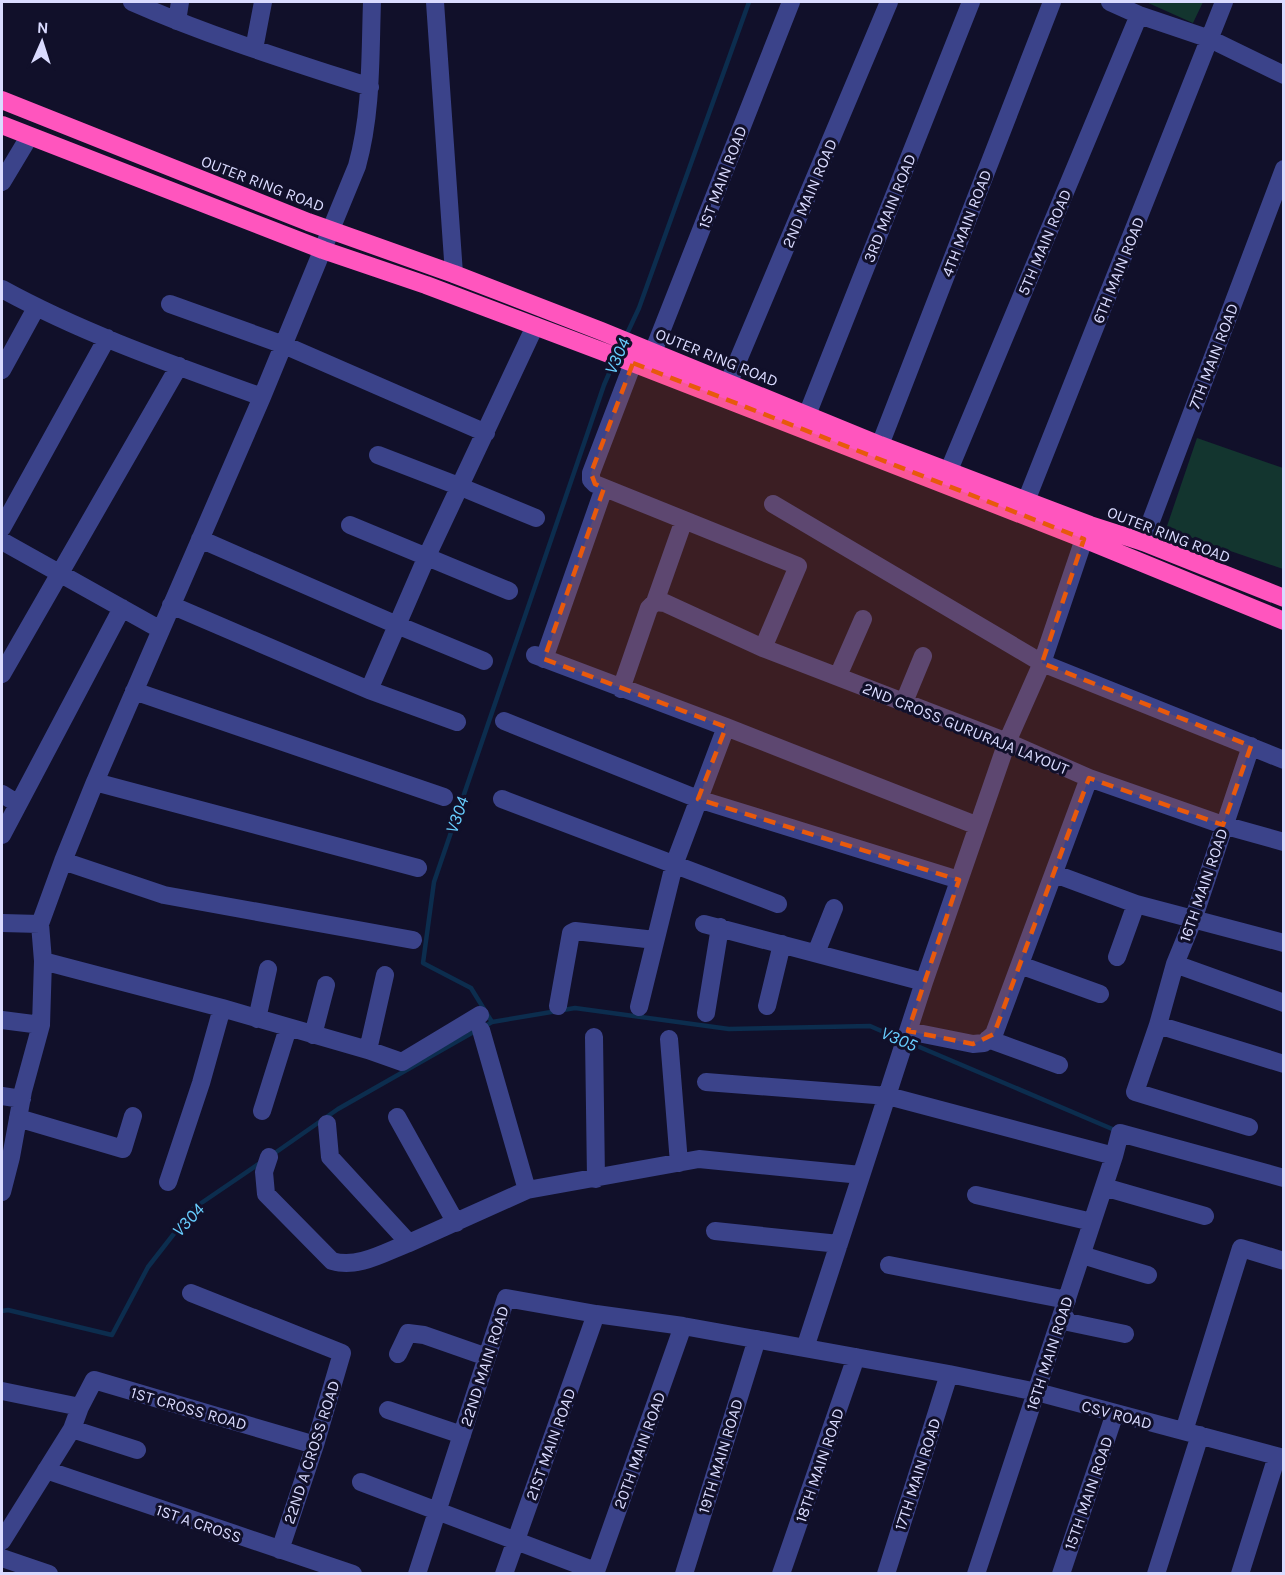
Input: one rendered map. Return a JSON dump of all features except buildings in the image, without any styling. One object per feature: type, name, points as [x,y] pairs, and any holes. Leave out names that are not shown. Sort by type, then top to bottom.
[{"type":"highway","name":"OUTER RING ROAD","points":[[2,100],[331,231],[454,274],[601,331],[632,356],[653,352],[880,445],[1026,501],[1143,542],[1284,598]]},
{"type":"highway","name":"OUTER RING ROAD","points":[[2,124],[29,137],[323,250],[426,285],[592,347],[632,356],[1284,621]]},
{"type":"street","points":[[132,2],[254,49],[370,87]]},
{"type":"street","points":[[177,21],[180,2]]},
{"type":"street","points":[[254,49],[263,2]]},
{"type":"street","points":[[2,1192],[6,1156],[41,1025],[43,961],[40,924],[95,782],[262,397],[357,166],[363,145],[370,87],[372,2]]},
{"type":"street","points":[[435,2],[454,274]]},
{"type":"street","name":"1ST MAIN ROAD","points":[[653,352],[790,2]]},
{"type":"street","name":"2ND MAIN ROAD","points":[[728,384],[889,2]]},
{"type":"street","name":"3RD MAIN ROAD","points":[[807,415],[971,2]]},
{"type":"street","name":"4TH MAIN ROAD","points":[[880,445],[1052,2]]},
{"type":"street","points":[[1110,2],[1139,15],[1210,39],[1284,75]]},
{"type":"street","name":"6TH MAIN ROAD","points":[[1026,501],[1224,2]]},
{"type":"street","name":"5TH MAIN ROAD","points":[[949,470],[1139,15]]},
{"type":"street","points":[[2,182],[29,137]]},
{"type":"street","name":"7TH MAIN ROAD","points":[[1143,542],[1284,169]]},
{"type":"street","points":[[2,289],[36,308],[107,338],[262,397]]},
{"type":"street","points":[[170,304],[284,345],[486,433]]},
{"type":"street","points":[[2,370],[36,308]]},
{"type":"street","points":[[369,690],[427,556],[536,326]]},
{"type":"street","points":[[2,528],[107,338]]},
{"type":"street","points":[[632,356],[591,473],[591,480],[604,488],[798,566],[763,648]]},
{"type":"street","points":[[2,674],[179,366]]},
{"type":"street","points":[[378,455],[536,518]]},
{"type":"street","points":[[604,488],[539,657],[978,825]]},
{"type":"street","points":[[773,504],[1042,663],[1284,760]]},
{"type":"street","points":[[621,689],[684,520]]},
{"type":"street","points":[[350,525],[508,591]]},
{"type":"street","points":[[200,539],[397,625],[484,660]]},
{"type":"street","points":[[805,1348],[924,982],[1006,742],[1042,663],[1084,539]]},
{"type":"street","points":[[2,542],[161,630]]},
{"type":"street","name":"2ND CROSS GURURAJA LAYOUT","points":[[655,602],[665,603],[763,648],[1006,742],[1089,778],[1223,825],[1284,842]]},
{"type":"street","points":[[171,605],[369,690],[458,722]]},
{"type":"street","points":[[2,835],[122,608]]},
{"type":"street","points":[[837,676],[863,619]]},
{"type":"street","points":[[904,702],[923,656]]},
{"type":"street","points":[[134,691],[444,797]]},
{"type":"street","points":[[504,721],[698,799],[959,880]]},
{"type":"street","points":[[639,1007],[674,865],[726,727]]},
{"type":"street","name":"16TH MAIN ROAD","points":[[1249,1126],[1135,1092],[1158,1025],[1175,964],[1193,920],[1251,746]]},
{"type":"street","points":[[906,1038],[973,1044],[984,1042],[994,1034],[1089,778]]},
{"type":"street","points":[[95,782],[418,868]]},
{"type":"street","points":[[2,794],[18,804]]},
{"type":"street","points":[[502,799],[778,904]]},
{"type":"street","points":[[63,861],[164,895],[413,940]]},
{"type":"street","points":[[1055,874],[1136,904],[1284,943]]},
{"type":"street","points":[[1117,957],[1136,904]]},
{"type":"street","points":[[816,953],[834,908]]},
{"type":"street","points":[[2,923],[40,924]]},
{"type":"street","points":[[706,1013],[712,926],[924,982]]},
{"type":"street","points":[[558,1006],[571,933],[574,931],[655,940]]},
{"type":"street","points":[[767,1006],[782,944]]},
{"type":"street","points":[[43,961],[222,1008],[402,1062],[481,1022],[527,1190]]},
{"type":"street","points":[[1175,964],[1284,1003]]},
{"type":"street","points":[[1020,965],[1100,994]]},
{"type":"street","points":[[257,1019],[268,969]]},
{"type":"street","points":[[368,1050],[385,975]]},
{"type":"street","points":[[313,1035],[326,985]]},
{"type":"street","points":[[168,1182],[201,1083],[222,1008]]},
{"type":"street","points":[[2,1020],[41,1025]]},
{"type":"street","points":[[1158,1025],[1284,1064]]},
{"type":"street","points":[[262,1112],[288,1028]]},
{"type":"street","points":[[594,1037],[596,1179]]},
{"type":"street","points":[[669,1039],[679,1163]]},
{"type":"street","points":[[988,1039],[1059,1065]]},
{"type":"street","points":[[706,1082],[888,1096],[1114,1156]]},
{"type":"street","points":[[2,1096],[21,1099]]},
{"type":"street","points":[[18,1118],[123,1149],[133,1116]]},
{"type":"street","points":[[397,1117],[456,1223]]},
{"type":"street","points":[[327,1124],[330,1157],[409,1244]]},
{"type":"street","name":"16TH MAIN ROAD","points":[[976,1574],[1120,1133],[1284,1178]]},
{"type":"street","points":[[269,1157],[264,1172],[266,1194],[332,1261],[344,1264],[358,1262],[409,1244],[527,1190],[699,1159],[861,1175]]},
{"type":"street","points":[[1104,1187],[1204,1216]]},
{"type":"street","points":[[976,1195],[1092,1222]]},
{"type":"street","points":[[716,1231],[839,1244]]},
{"type":"street","points":[[1156,1574],[1241,1248],[1284,1261]]},
{"type":"street","points":[[1082,1255],[1148,1275]]},
{"type":"street","points":[[889,1265],[1065,1307],[1068,1322],[1125,1334]]},
{"type":"street","name":"22ND A CROSS ROAD","points":[[191,1293],[342,1353],[280,1550]]},
{"type":"street","name":"22ND MAIN ROAD","points":[[417,1574],[507,1298],[856,1357]]},
{"type":"street","name":"21ST MAIN ROAD","points":[[504,1574],[596,1314]]},
{"type":"street","name":"20TH MAIN ROAD","points":[[595,1572],[683,1326]]},
{"type":"street","points":[[398,1354],[408,1332],[424,1335],[487,1357]]},
{"type":"street","name":"19TH MAIN ROAD","points":[[684,1574],[757,1339]]},
{"type":"street","name":"CSV ROAD","points":[[856,1357],[1037,1392],[1280,1457]]},
{"type":"street","name":"18TH MAIN ROAD","points":[[782,1574],[856,1357]]},
{"type":"street","name":"17TH MAIN ROAD","points":[[886,1574],[949,1374]]},
{"type":"street","name":"1ST CROSS ROAD","points":[[2,1541],[72,1429],[94,1380],[315,1444]]},
{"type":"street","points":[[2,1391],[80,1407]]},
{"type":"street","points":[[388,1410],[462,1435]]},
{"type":"street","name":"15TH MAIN ROAD","points":[[1061,1574],[1115,1413]]},
{"type":"street","points":[[72,1429],[137,1450]]},
{"type":"street","points":[[1240,1574],[1280,1457]]},
{"type":"street","name":"1ST A CROSS","points":[[46,1470],[353,1574]]},
{"type":"street","points":[[361,1482],[595,1572]]},
{"type":"street","points":[[2,1558],[49,1574]]},
{"type":"highlighted area","points":[[633,363],[1084,539],[1042,663],[1251,746],[1223,825],[1089,778],[994,1034],[973,1044],[908,1031],[959,880],[698,799],[726,727],[544,659],[604,488],[595,484],[591,473]]},
{"type":"green space","points":[[1146,2],[1203,2],[1193,23]]},
{"type":"green space","points":[[1197,438],[1283,468],[1283,569],[1166,529]]},
{"type":"waterway","name":"V304","points":[[625,338],[639,308],[749,2]]},
{"type":"waterway","name":"V304","points":[[492,1022],[471,988],[423,963],[434,882],[604,385],[614,362]]},
{"type":"waterway","name":"V305","points":[[485,1026],[492,1022],[575,1008],[729,1029],[870,1026],[902,1040]]},
{"type":"waterway","name":"V304","points":[[272,1155],[338,1109],[477,1030]]},
{"type":"waterway","name":"V305","points":[[910,1043],[1117,1131]]},
{"type":"waterway","name":"V304","points":[[2,1311],[8,1310],[112,1335],[148,1267],[194,1208],[260,1163]]}]
